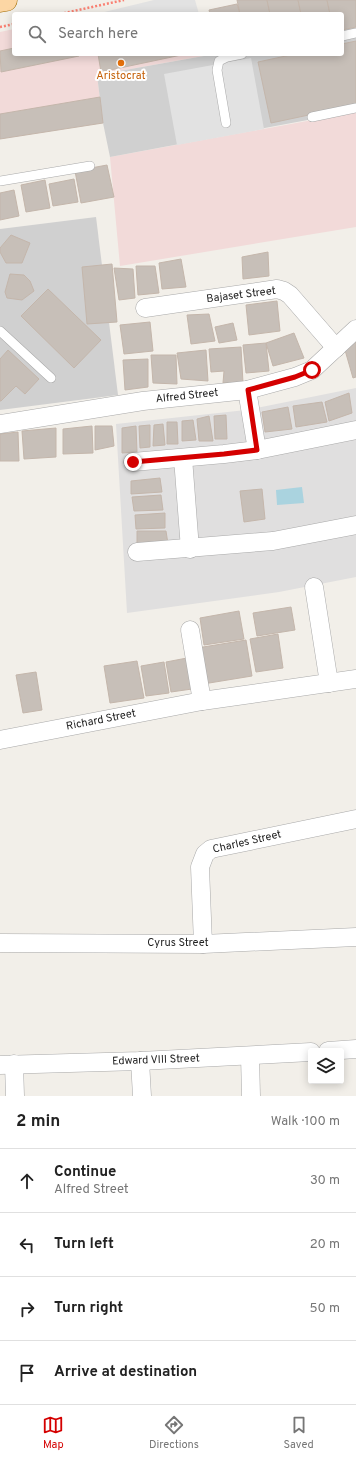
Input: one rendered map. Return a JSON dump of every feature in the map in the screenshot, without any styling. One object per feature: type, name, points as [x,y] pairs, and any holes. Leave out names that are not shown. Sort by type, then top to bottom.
[{"type":"main road","points":[[0,1],[6,0]]},
{"type":"street","name":"Bajaset Street","points":[[145,308],[277,289],[290,295],[336,348]]},
{"type":"street","name":"Alfred Street","points":[[0,424],[143,401],[248,390],[295,377],[312,370],[356,329]]},
{"type":"street","points":[[248,390],[257,450]]},
{"type":"street","points":[[133,462],[257,450],[356,430]]},
{"type":"street","points":[[183,458],[190,549]]},
{"type":"street","points":[[138,552],[190,549],[273,541],[356,525]]},
{"type":"street","points":[[314,587],[329,683]]},
{"type":"street","points":[[190,630],[202,700]]},
{"type":"street","name":"Richard Street","points":[[0,740],[202,700],[356,679]]},
{"type":"street","name":"Charles Street","points":[[203,944],[200,867],[205,854],[211,849],[356,819]]},
{"type":"street","name":"Cyrus Street","points":[[0,943],[203,944],[356,937]]},
{"type":"street","points":[[344,1050],[356,1049]]},
{"type":"street","name":"Edward VIII Street","points":[[7,1064],[140,1061],[308,1052]]},
{"type":"street","points":[[250,1056],[250,1096]]},
{"type":"street","points":[[140,1061],[142,1096]]},
{"type":"street","points":[[7,1064],[15,1096]]},
{"type":"lane","points":[[344,36],[356,33]]},
{"type":"lane","points":[[226,123],[217,70],[219,61],[232,56]]},
{"type":"lane","points":[[312,118],[356,108]]},
{"type":"lane","points":[[0,181],[90,166]]},
{"type":"lane","points":[[0,331],[51,378]]},
{"type":"path","points":[[69,12],[124,0]]},
{"type":"path","points":[[0,27],[12,24]]},
{"type":"shaded area","points":[[154,0],[195,0],[198,12],[104,12]]},
{"type":"shaded area","points":[[356,27],[356,111],[110,157],[103,123],[97,75],[204,56],[344,56],[344,30]]},
{"type":"shaded area","points":[[12,29],[12,56],[204,56],[97,75],[103,123],[0,139],[0,32]]},
{"type":"shaded area","points":[[251,58],[264,129],[177,145],[164,74]]},
{"type":"shaded area","points":[[356,112],[356,227],[120,266],[110,157]]},
{"type":"shaded area","points":[[96,217],[118,395],[0,410],[0,229]]},
{"type":"shaded area","points":[[356,388],[356,577],[279,592],[127,613],[116,424],[246,410]]},
{"type":"water","points":[[302,487],[304,503],[277,505],[276,490]]},
{"type":"building","points":[[237,0],[267,0],[270,12],[240,12]]},
{"type":"building","points":[[267,0],[298,0],[301,12],[270,12]]},
{"type":"building","points":[[298,0],[327,0],[330,12],[301,12]]},
{"type":"building","points":[[327,0],[356,0],[356,27],[344,30],[344,12],[330,12]]},
{"type":"building","points":[[237,4],[239,12],[210,12],[209,10]]},
{"type":"building","points":[[356,41],[356,105],[271,123],[258,62],[286,56],[344,56],[344,44]]},
{"type":"building","points":[[12,48],[12,56],[79,56],[1,72],[0,51]]},
{"type":"building","name":"Aristocrat","points":[[98,56],[177,56],[101,72]]},
{"type":"building","points":[[100,97],[103,123],[0,139],[0,114]]},
{"type":"building","points":[[107,165],[114,197],[81,203],[75,171]]},
{"type":"building","points":[[74,179],[78,202],[53,206],[49,184]]},
{"type":"building","points":[[45,180],[50,208],[26,212],[21,185]]},
{"type":"building","points":[[14,190],[19,216],[0,220],[0,193]]},
{"type":"building","points":[[11,235],[30,243],[22,263],[6,263],[0,252],[0,248]]},
{"type":"building","points":[[268,252],[269,276],[243,279],[242,257]]},
{"type":"building","points":[[181,259],[186,287],[162,289],[159,263]]},
{"type":"building","points":[[112,264],[117,322],[87,324],[82,267]]},
{"type":"building","points":[[136,266],[155,266],[159,293],[138,295]]},
{"type":"building","points":[[114,268],[133,269],[135,298],[119,300]]},
{"type":"building","points":[[10,274],[24,275],[30,281],[34,291],[22,300],[7,298],[5,292]]},
{"type":"building","points":[[48,289],[101,340],[74,368],[21,316]]},
{"type":"building","points":[[277,301],[280,331],[249,335],[246,305]]},
{"type":"building","points":[[209,314],[215,341],[191,344],[187,315]]},
{"type":"building","points":[[150,322],[153,351],[124,354],[120,325]]},
{"type":"building","points":[[233,323],[237,340],[219,343],[215,327]]},
{"type":"building","points":[[294,333],[304,358],[273,366],[266,343]]},
{"type":"building","points":[[356,341],[356,377],[353,378],[345,350]]},
{"type":"building","points":[[266,343],[269,371],[246,373],[243,345]]},
{"type":"building","points":[[241,347],[243,383],[223,383],[224,371],[211,372],[209,349]]},
{"type":"building","points":[[8,350],[39,379],[25,394],[16,386],[0,401],[0,359]]},
{"type":"building","points":[[206,350],[208,381],[181,379],[177,353]]},
{"type":"building","points":[[151,355],[176,355],[177,384],[153,383]]},
{"type":"building","points":[[148,359],[148,387],[125,390],[123,360]]},
{"type":"building","points":[[349,393],[352,413],[329,421],[325,402]]},
{"type":"building","points":[[322,402],[327,422],[296,427],[293,406]]},
{"type":"building","points":[[288,407],[292,429],[265,432],[262,412]]},
{"type":"building","points":[[226,415],[227,439],[215,439],[214,416]]},
{"type":"building","points":[[209,416],[213,441],[199,441],[197,419]]},
{"type":"building","points":[[193,420],[196,440],[182,441],[182,421]]},
{"type":"building","points":[[167,422],[177,422],[178,444],[167,444]]},
{"type":"building","points":[[163,424],[165,445],[153,446],[154,425]]},
{"type":"building","points":[[150,425],[150,447],[140,448],[139,426]]},
{"type":"building","points":[[92,426],[93,453],[63,454],[63,429]]},
{"type":"building","points":[[95,426],[112,426],[114,446],[95,450]]},
{"type":"building","points":[[136,426],[137,452],[122,453],[122,428]]},
{"type":"building","points":[[56,428],[56,457],[24,459],[22,431]]},
{"type":"building","points":[[18,432],[19,461],[0,461],[0,434]]},
{"type":"building","points":[[160,478],[162,492],[131,494],[131,481]]},
{"type":"building","points":[[262,489],[265,519],[244,522],[240,491]]},
{"type":"building","points":[[161,495],[163,510],[134,511],[132,497]]},
{"type":"building","points":[[165,513],[165,528],[136,529],[135,515]]},
{"type":"building","points":[[137,531],[166,531],[168,544],[137,545]]},
{"type":"building","points":[[291,607],[295,630],[257,636],[253,613]]},
{"type":"building","points":[[239,611],[244,639],[204,645],[200,618]]},
{"type":"building","points":[[278,634],[283,668],[256,672],[250,639]]},
{"type":"building","points":[[246,640],[252,676],[203,684],[197,648]]},
{"type":"building","points":[[187,658],[192,689],[171,692],[166,662]]},
{"type":"building","points":[[137,661],[144,698],[110,703],[104,666]]},
{"type":"building","points":[[164,662],[169,693],[146,696],[141,666]]},
{"type":"building","points":[[36,672],[42,710],[23,713],[16,675]]},
{"type":"place","name":"Aristocrat","points":[[121,63]]},
{"type":"route","points":[[133,462],[257,450],[248,390],[295,377],[312,370]]}]
